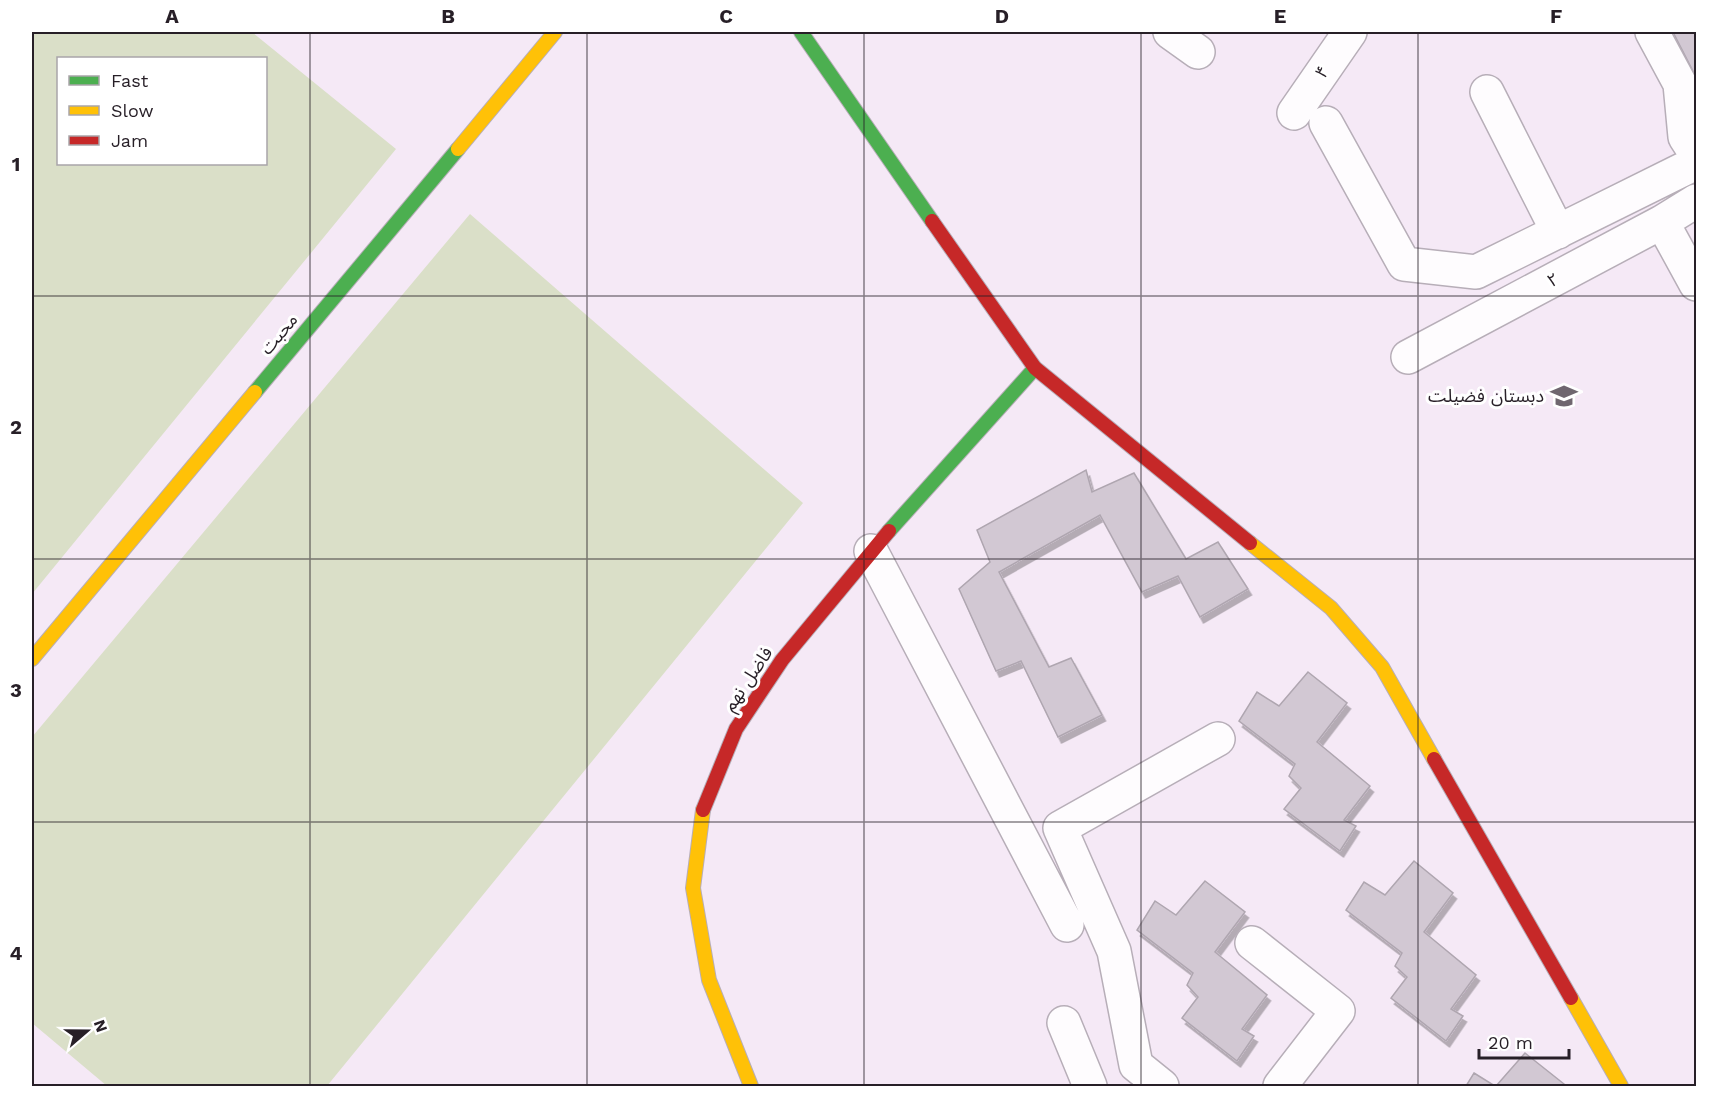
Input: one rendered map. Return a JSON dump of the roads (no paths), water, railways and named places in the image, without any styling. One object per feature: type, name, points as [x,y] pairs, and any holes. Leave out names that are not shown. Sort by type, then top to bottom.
[{"type":"street","name":"محبت","points":[[32,659],[555,32]]},
{"type":"street","points":[[801,32],[1035,368],[1331,608],[1382,667],[1621,1086]]},
{"type":"street","points":[[1170,32],[1198,52]]},
{"type":"street","name":"۴","points":[[1294,112],[1350,32]]},
{"type":"street","points":[[1652,32],[1680,84],[1685,137],[1696,154]]},
{"type":"street","points":[[1487,92],[1558,232]]},
{"type":"street","points":[[1326,123],[1404,264],[1476,272],[1696,163]]},
{"type":"street","name":"۲","points":[[1408,357],[1662,222],[1696,201]]},
{"type":"street","points":[[1662,222],[1696,284]]},
{"type":"street","name":"فاضل نهم","points":[[751,1086],[709,980],[693,888],[704,805],[736,729],[782,660],[871,551],[1035,368]]},
{"type":"street","points":[[871,551],[1067,925]]},
{"type":"street","points":[[1162,1086],[1136,1065],[1114,951],[1060,828],[1218,739]]},
{"type":"street","points":[[1252,943],[1338,1011],[1280,1086]]},
{"type":"street","points":[[1064,1023],[1090,1086]]},
{"type":"place","name":"دبستان فضیلت","points":[[1564,396]]}]
